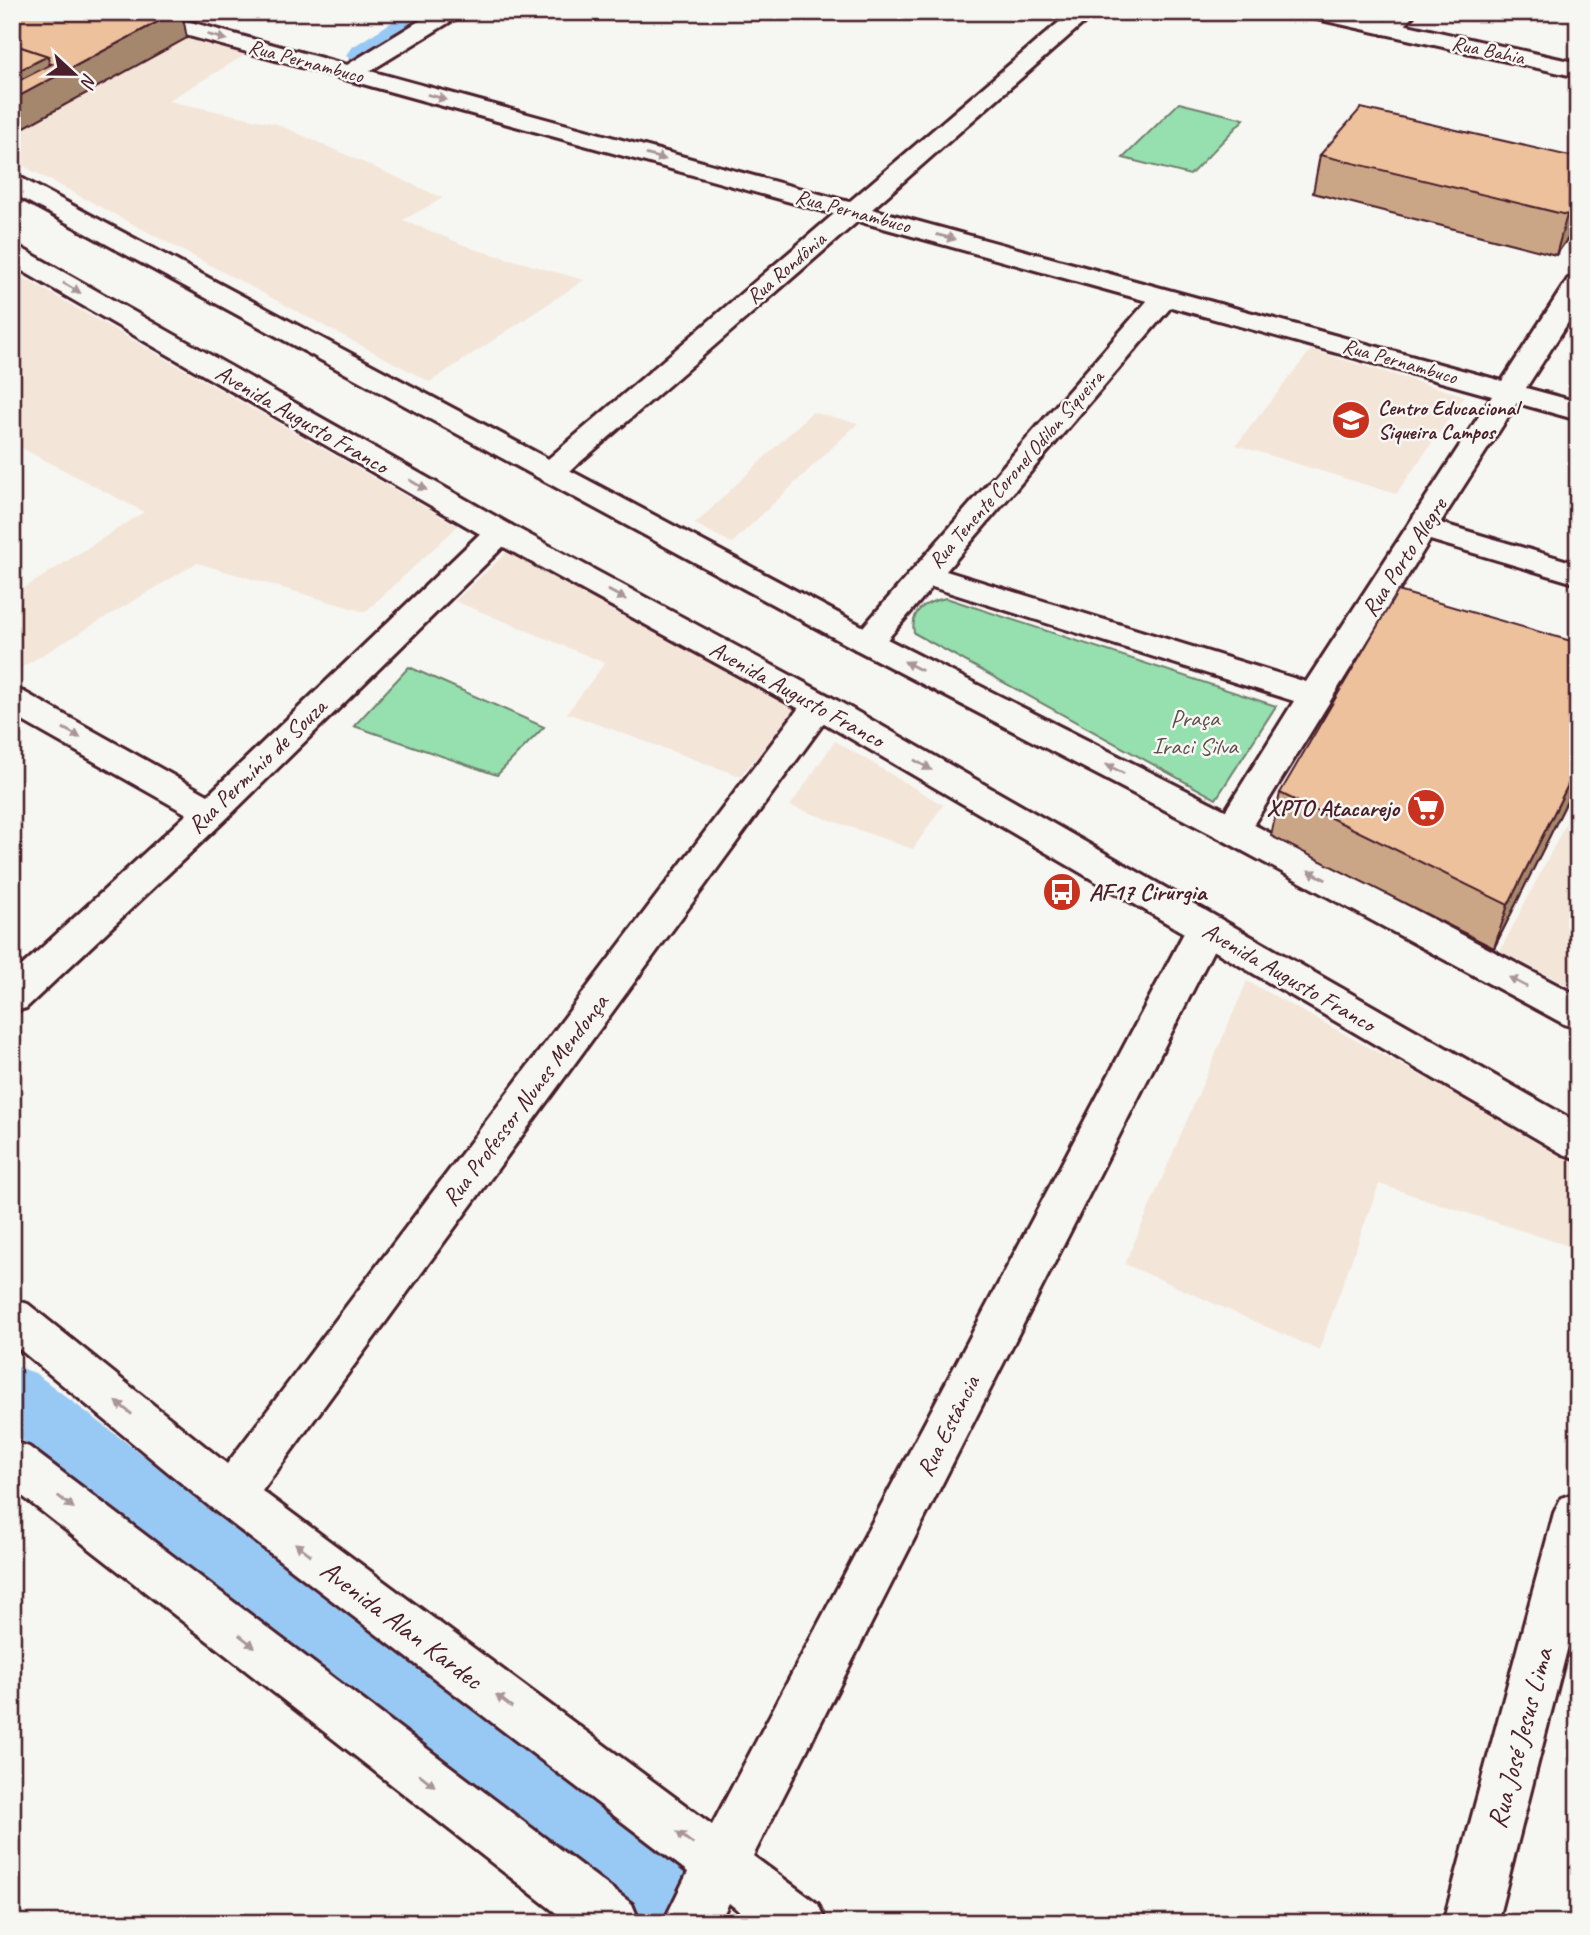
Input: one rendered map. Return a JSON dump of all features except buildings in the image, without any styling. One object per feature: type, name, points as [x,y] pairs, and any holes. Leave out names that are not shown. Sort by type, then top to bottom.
[{"type":"street","name":"Rua Pernambuco","points":[[128,12],[1578,411]]},
{"type":"street","points":[[324,66],[411,12]]},
{"type":"street","points":[[351,73],[450,12]]},
{"type":"street","name":"Rua Rondônia","points":[[552,471],[1086,12]]},
{"type":"street","name":"Rua Bahia","points":[[1317,12],[1398,20],[1578,70]]},
{"type":"street","points":[[12,183],[867,642],[1232,829],[1578,1014]]},
{"type":"street","name":"Avenida Augusto Franco","points":[[12,254],[500,532],[819,705],[1578,1143]]},
{"type":"street","name":"Rua Porto Alegre","points":[[1232,829],[1314,696],[1578,285]]},
{"type":"street","name":"Rua Tenente Coronel Odilon Siqueira","points":[[867,642],[1166,296]]},
{"type":"street","points":[[1423,528],[1578,573]]},
{"type":"street","name":"Rua Permínio de Souza","points":[[12,998],[211,811],[500,532]]},
{"type":"street","points":[[924,575],[1314,696]]},
{"type":"street","points":[[12,700],[211,811]]},
{"type":"street","name":"Rua Professor Nunes Mendonça","points":[[231,1495],[819,705]]},
{"type":"street","name":"Rua Estância","points":[[708,1891],[1205,929]]},
{"type":"street","name":"Avenida Alan Kardec","points":[[12,1317],[708,1891],[799,1923]]},
{"type":"street","points":[[12,1461],[613,1923]]},
{"type":"street","name":"Rua José Jesus Lima","points":[[1470,1923],[1578,1513]]},
{"type":"shaded area","points":[[105,12],[250,52],[168,101],[277,124],[443,198],[403,220],[474,249],[584,280],[430,382],[12,160],[12,35]]},
{"type":"shaded area","points":[[12,271],[458,526],[365,612],[197,563],[12,673],[12,596],[144,512],[12,443]]},
{"type":"shaded area","name":"Centro Educacional Siqueira Campos","points":[[1311,350],[1465,396],[1396,494],[1236,445]]},
{"type":"shaded area","points":[[812,412],[858,423],[732,543],[695,524]]},
{"type":"shaded area","points":[[507,552],[798,710],[740,776],[567,713],[605,663],[455,601]]},
{"type":"shaded area","points":[[835,741],[943,805],[913,849],[790,806]]},
{"type":"shaded area","points":[[1578,800],[1578,991],[1500,951]]},
{"type":"shaded area","points":[[1247,981],[1578,1161],[1578,1249],[1379,1184],[1319,1350],[1125,1264]]},
{"type":"green space","points":[[1179,103],[1244,119],[1190,175],[1123,158]]},
{"type":"green space","name":"Praça Iraci Silva","points":[[946,598],[1276,706],[1216,799],[914,633],[914,618],[917,612],[932,602]]},
{"type":"green space","points":[[409,667],[544,727],[497,775],[354,726]]},
{"type":"waterway","points":[[363,55],[431,12]]},
{"type":"waterway","points":[[12,1393],[692,1923]]},
{"type":"place","name":"Centro Educacional Siqueira Campos","points":[[1351,420]]},
{"type":"place","name":"XPTO Atacarejo","points":[[1426,808]]},
{"type":"place","name":"AF17 Cirurgia","points":[[1062,892]]}]
